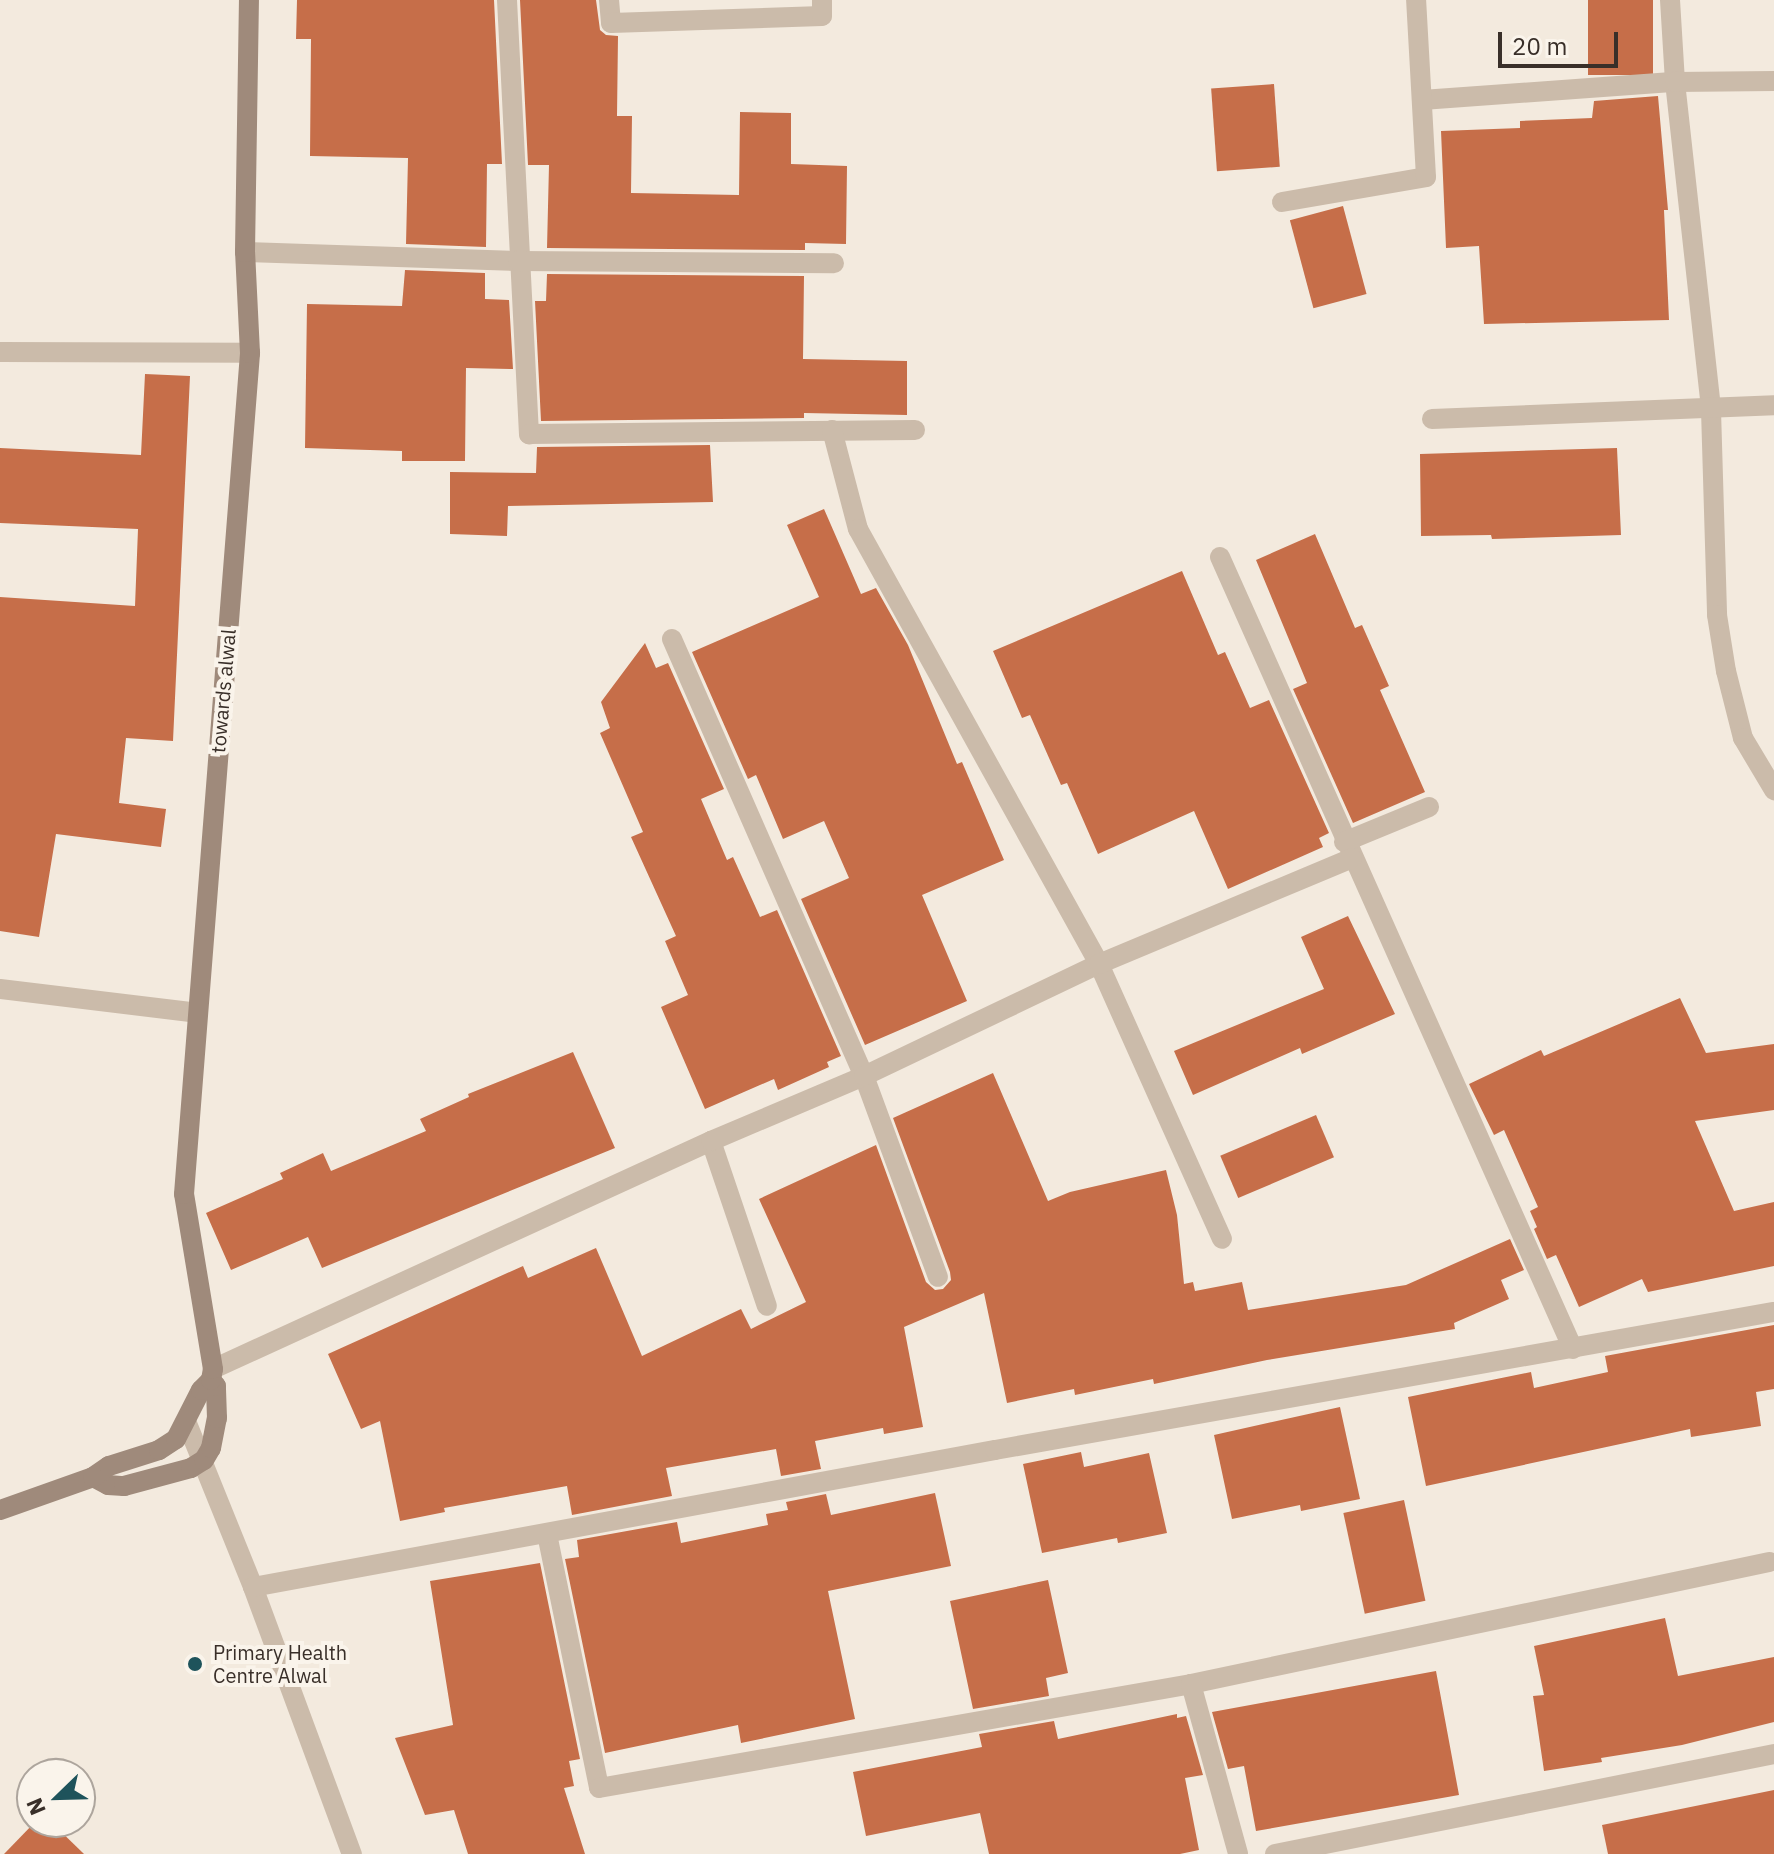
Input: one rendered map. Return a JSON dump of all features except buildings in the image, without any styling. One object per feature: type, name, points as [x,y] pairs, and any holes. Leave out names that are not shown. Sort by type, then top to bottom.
[{"type":"main road","name":"towards alwal","points":[[204,1460],[211,1448],[217,1418],[216,1386],[184,1194],[250,353],[245,252],[249,0]]},
{"type":"main road","points":[[0,1510],[93,1477],[109,1466],[159,1450],[176,1439],[212,1374]]},
{"type":"main road","points":[[93,1477],[108,1485],[124,1486],[191,1468],[204,1460]]},
{"type":"street","points":[[507,0],[529,434],[915,430]]},
{"type":"street","points":[[609,0],[611,23],[822,16],[822,0]]},
{"type":"street","points":[[1282,202],[1426,177],[1416,0]]},
{"type":"street","points":[[1670,0],[1675,82],[1711,410],[1717,615],[1726,671],[1743,738],[1774,790]]},
{"type":"street","points":[[1422,100],[1675,82],[1774,81]]},
{"type":"street","points":[[245,252],[518,261],[834,263]]},
{"type":"street","points":[[0,352],[250,353]]},
{"type":"street","points":[[1432,419],[1711,410],[1774,405]]},
{"type":"street","points":[[832,430],[858,529],[1099,964],[1222,1239]]},
{"type":"street","points":[[1220,557],[1573,1349]]},
{"type":"street","points":[[672,639],[864,1076],[938,1277]]},
{"type":"street","points":[[212,1374],[711,1141],[864,1076],[1348,850],[1429,807]]},
{"type":"street","points":[[0,989],[197,1013]]},
{"type":"street","points":[[711,1141],[767,1306]]},
{"type":"street","points":[[253,1587],[979,1453],[1774,1312]]},
{"type":"street","points":[[186,1421],[253,1587],[352,1854]]},
{"type":"street","points":[[547,1534],[599,1788],[1191,1684],[1769,1562]]},
{"type":"street","points":[[1191,1684],[1238,1854]]},
{"type":"street","points":[[1275,1854],[1774,1754]]},
{"type":"place","name":"Primary Health Centre Alwal","points":[[195,1664]]}]
